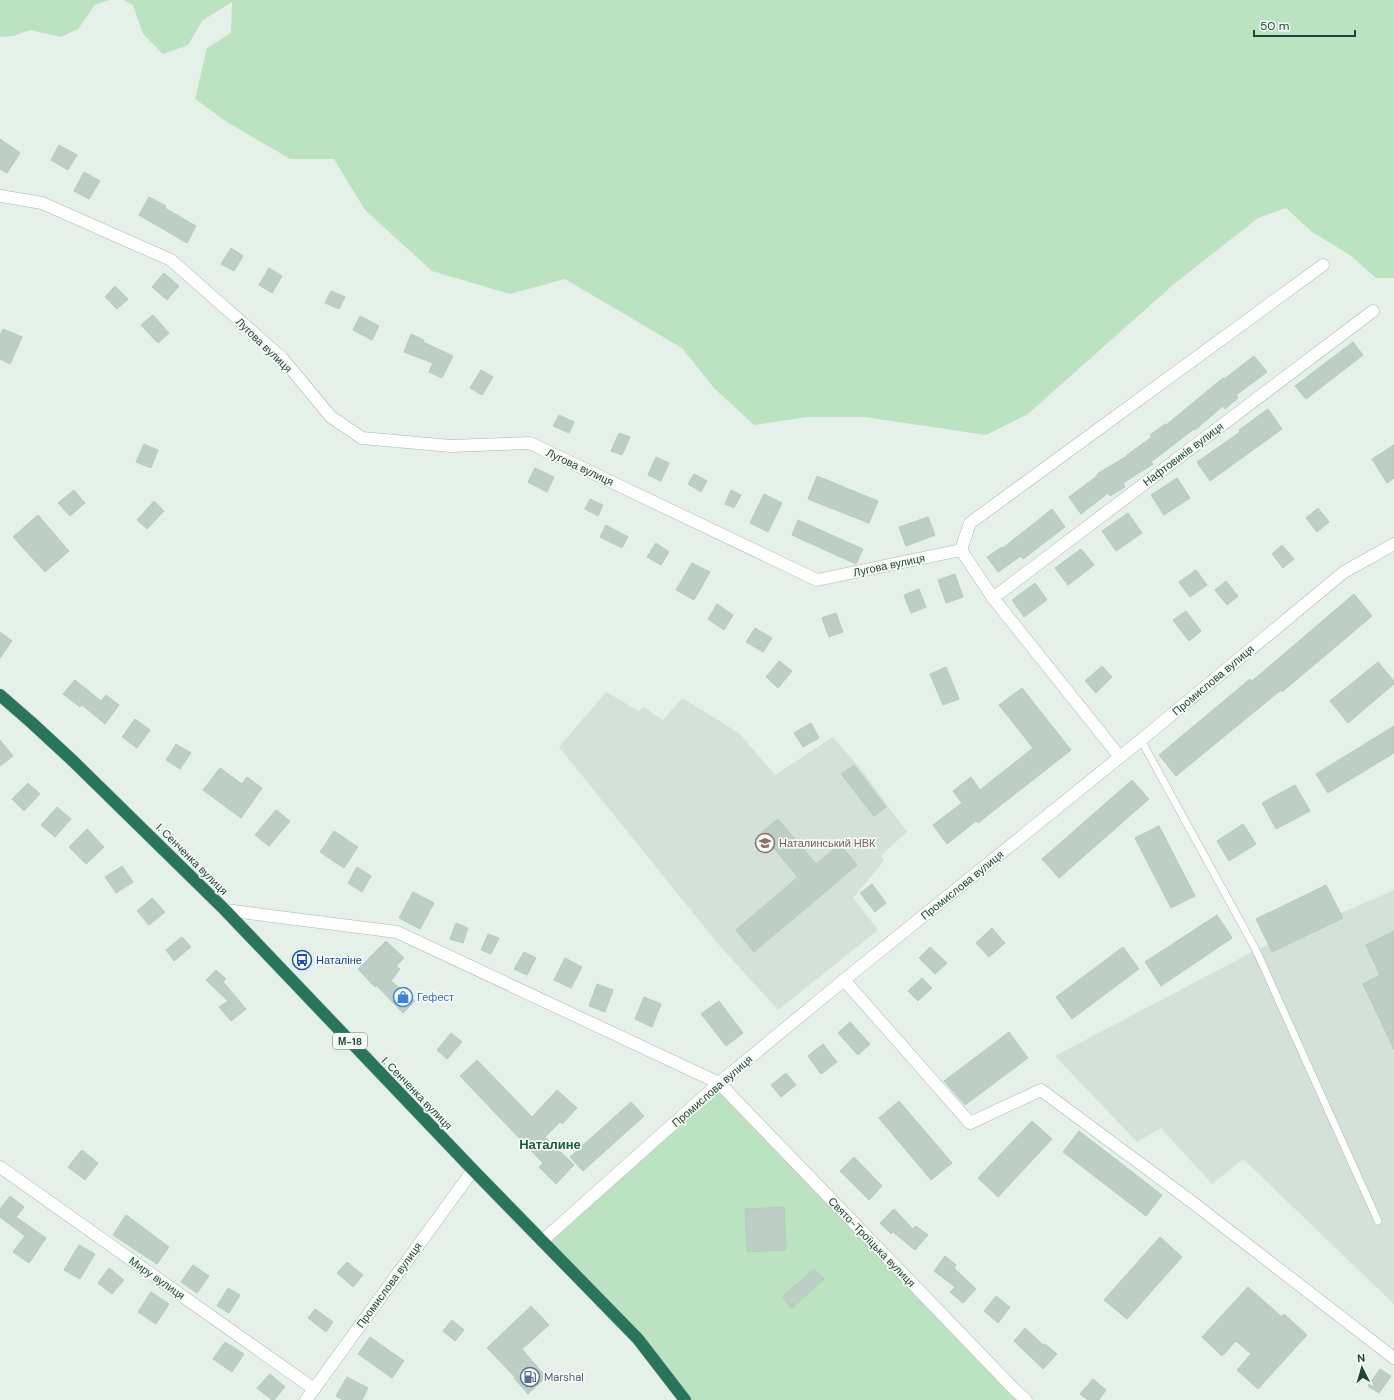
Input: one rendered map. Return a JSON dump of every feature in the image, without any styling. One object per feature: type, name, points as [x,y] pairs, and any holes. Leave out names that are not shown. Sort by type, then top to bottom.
[{"type":"highway","name":"І. Сенченка вулиця","points":[[0,695],[73,760],[225,910],[473,1170],[638,1339],[685,1400]]},
{"type":"street","name":"Лугова вулиця","points":[[0,196],[42,203],[171,260],[282,358],[331,418],[362,438],[451,446],[530,443],[817,580],[961,550]]},
{"type":"street","points":[[1120,757],[993,598],[961,550],[970,523],[1323,265]]},
{"type":"street","name":"Нафтовиків вулиця","points":[[993,598],[1373,310]]},
{"type":"street","name":"Промислова вулиця","points":[[542,1241],[719,1084],[844,980],[1141,740],[1344,572],[1394,544]]},
{"type":"street","points":[[225,910],[397,932],[719,1084]]},
{"type":"street","points":[[844,980],[970,1123],[1041,1090],[1192,1202],[1394,1358]]},
{"type":"street","name":"Свято-Троїцька вулиця","points":[[719,1084],[1026,1400]]},
{"type":"street","name":"Миру вулиця","points":[[0,1167],[314,1390]]},
{"type":"street","name":"Промислова вулиця","points":[[306,1400],[473,1170]]},
{"type":"lane","points":[[1141,740],[1256,950],[1378,1221]]},
{"type":"shaded area","name":"Наталинський НВК","points":[[606,692],[639,711],[644,707],[663,720],[682,698],[739,733],[775,775],[833,737],[863,772],[907,832],[881,855],[884,861],[853,898],[878,930],[778,1010],[719,945],[559,747]]},
{"type":"shaded area","points":[[1394,890],[1394,1304],[1243,1159],[1212,1184],[1161,1128],[1137,1142],[1055,1056],[1256,950]]},
{"type":"green space","points":[[0,0],[109,0],[95,5],[78,29],[61,37],[30,30],[13,36],[0,37]]},
{"type":"green space","points":[[124,0],[1394,0],[1394,278],[1376,278],[1350,255],[1312,232],[1286,208],[1258,218],[1174,284],[1028,414],[986,435],[865,417],[808,417],[754,425],[714,388],[682,348],[565,279],[510,294],[432,271],[365,210],[334,159],[290,159],[227,122],[195,99],[207,48],[231,33],[232,2],[202,21],[188,45],[163,54],[143,34],[133,5]]},
{"type":"green space","points":[[719,1083],[1026,1400],[685,1400],[542,1241]]},
{"type":"building","points":[[0,139],[20,153],[7,173],[0,169]]},
{"type":"building","points":[[59,145],[77,155],[68,170],[51,160]]},
{"type":"building","points":[[84,172],[100,181],[89,199],[74,191]]},
{"type":"building","points":[[149,197],[166,206],[165,208],[196,226],[187,243],[139,215]]},
{"type":"building","points":[[231,248],[243,256],[234,271],[221,264]]},
{"type":"building","points":[[269,268],[282,276],[272,293],[259,285]]},
{"type":"building","points":[[164,273],[179,286],[167,300],[152,287]]},
{"type":"building","points":[[115,286],[128,299],[117,309],[105,297]]},
{"type":"building","points":[[331,291],[345,297],[339,309],[325,303]]},
{"type":"building","points":[[153,315],[169,333],[158,343],[141,325]]},
{"type":"building","points":[[360,316],[379,326],[372,340],[353,330]]},
{"type":"building","points":[[3,329],[22,337],[10,364],[0,359],[0,336]]},
{"type":"building","points":[[411,334],[424,340],[423,342],[453,356],[442,378],[429,372],[433,363],[404,352]]},
{"type":"building","points":[[1353,342],[1363,355],[1306,399],[1295,386]]},
{"type":"building","points":[[1254,356],[1267,372],[1236,395],[1238,398],[1225,409],[1223,406],[1195,430],[1194,429],[1151,462],[1153,464],[1123,483],[1125,487],[1110,496],[1108,493],[1081,514],[1069,497],[1097,476],[1097,474],[1127,456],[1152,437],[1150,435],[1165,424],[1166,425],[1223,378],[1224,379]]},
{"type":"building","points":[[481,370],[493,377],[482,395],[470,388]]},
{"type":"building","points":[[1268,409],[1282,429],[1210,481],[1197,462],[1240,432],[1239,430]]},
{"type":"building","points":[[559,415],[574,422],[569,433],[553,426]]},
{"type":"building","points":[[619,433],[630,437],[622,455],[611,451]]},
{"type":"building","points":[[144,444],[158,450],[151,468],[136,462]]},
{"type":"building","points":[[1394,445],[1394,478],[1387,483],[1372,459]]},
{"type":"building","points":[[656,457],[669,463],[661,481],[648,475]]},
{"type":"building","points":[[535,468],[554,477],[547,492],[528,482]]},
{"type":"building","points":[[694,474],[707,481],[701,492],[688,484]]},
{"type":"building","points":[[817,476],[878,501],[869,523],[808,499]]},
{"type":"building","points":[[1177,478],[1190,498],[1164,515],[1151,495]]},
{"type":"building","points":[[74,490],[85,503],[70,516],[58,503]]},
{"type":"building","points":[[731,490],[741,495],[734,508],[725,504]]},
{"type":"building","points":[[764,494],[782,503],[768,532],[750,523]]},
{"type":"building","points":[[590,499],[603,505],[598,516],[585,509]]},
{"type":"building","points":[[154,501],[164,511],[147,529],[137,520]]},
{"type":"building","points":[[1318,508],[1329,522],[1317,532],[1306,518]]},
{"type":"building","points":[[1052,509],[1065,527],[1023,559],[1021,556],[998,572],[987,557],[1002,547],[1003,548]]},
{"type":"building","points":[[1128,513],[1142,533],[1116,551],[1102,531]]},
{"type":"building","points":[[38,515],[69,551],[45,572],[13,537]]},
{"type":"building","points":[[928,517],[935,535],[906,546],[899,527]]},
{"type":"building","points":[[798,520],[863,549],[856,564],[792,535]]},
{"type":"building","points":[[606,525],[628,537],[622,548],[600,537]]},
{"type":"building","points":[[656,543],[669,552],[661,565],[647,557]]},
{"type":"building","points":[[1282,545],[1294,559],[1283,568],[1272,554]]},
{"type":"building","points":[[1081,549],[1094,565],[1068,585],[1055,568]]},
{"type":"building","points":[[692,563],[710,572],[694,600],[676,590]]},
{"type":"building","points":[[1196,570],[1207,585],[1190,597],[1179,582]]},
{"type":"building","points":[[955,574],[963,597],[946,603],[938,580]]},
{"type":"building","points":[[1226,581],[1238,596],[1227,605],[1215,590]]},
{"type":"building","points":[[1035,583],[1047,600],[1024,617],[1012,600]]},
{"type":"building","points":[[919,589],[926,607],[911,613],[904,595]]},
{"type":"building","points":[[1354,594],[1372,616],[1282,692],[1281,690],[1176,776],[1159,755],[1250,679],[1252,681]]},
{"type":"building","points":[[717,604],[733,615],[724,630],[708,619]]},
{"type":"building","points":[[1186,611],[1201,631],[1189,641],[1173,620]]},
{"type":"building","points":[[836,613],[843,632],[829,637],[822,618]]},
{"type":"building","points":[[755,628],[772,638],[763,652],[746,642]]},
{"type":"building","points":[[0,632],[12,641],[0,658]]},
{"type":"building","points":[[779,661],[792,671],[778,688],[766,677]]},
{"type":"building","points":[[1378,662],[1394,681],[1394,684],[1348,723],[1330,701]]},
{"type":"building","points":[[1102,666],[1112,677],[1096,693],[1085,681]]},
{"type":"building","points":[[946,667],[959,699],[943,705],[930,674]]},
{"type":"building","points":[[75,680],[101,701],[106,695],[119,705],[105,724],[82,705],[80,707],[63,694]]},
{"type":"building","points":[[1022,688],[1071,750],[978,823],[976,821],[947,844],[933,825],[962,803],[953,791],[971,777],[980,790],[1033,748],[999,705]]},
{"type":"building","points":[[135,719],[150,730],[137,748],[122,737]]},
{"type":"building","points":[[811,723],[819,738],[803,747],[794,733]]},
{"type":"building","points":[[1394,726],[1394,753],[1328,793],[1316,774]]},
{"type":"building","points":[[0,740],[13,756],[0,766]]},
{"type":"building","points":[[176,744],[191,753],[180,769],[166,760]]},
{"type":"building","points":[[854,765],[886,807],[874,816],[841,774]]},
{"type":"building","points":[[220,768],[242,784],[247,777],[262,788],[241,818],[203,790]]},
{"type":"building","points":[[1132,780],[1149,799],[1059,878],[1042,859]]},
{"type":"building","points":[[28,783],[40,794],[24,811],[12,799]]},
{"type":"building","points":[[1295,785],[1310,811],[1276,829],[1262,803]]},
{"type":"building","points":[[57,807],[71,819],[55,837],[41,825]]},
{"type":"building","points":[[276,810],[290,821],[269,846],[255,835]]},
{"type":"building","points":[[778,819],[816,864],[840,844],[857,865],[754,952],[736,930],[798,877],[761,833]]},
{"type":"building","points":[[1243,824],[1256,844],[1229,861],[1217,841]]},
{"type":"building","points":[[1159,826],[1195,896],[1171,908],[1135,838]]},
{"type":"building","points":[[87,829],[104,847],[86,864],[69,847]]},
{"type":"building","points":[[334,831],[358,847],[344,868],[320,852]]},
{"type":"building","points":[[122,866],[133,882],[116,893],[105,877]]},
{"type":"building","points":[[357,867],[371,876],[362,892],[348,883]]},
{"type":"building","points":[[872,884],[886,903],[875,912],[860,893]]},
{"type":"building","points":[[1326,885],[1343,918],[1272,952],[1256,919]]},
{"type":"building","points":[[413,892],[434,903],[420,929],[399,918]]},
{"type":"building","points":[[152,898],[165,912],[149,925],[137,911]]},
{"type":"building","points":[[1217,915],[1232,938],[1161,986],[1145,962]]},
{"type":"building","points":[[456,923],[468,928],[463,943],[450,939]]},
{"type":"building","points":[[992,928],[1005,943],[989,957],[976,943]]},
{"type":"building","points":[[1394,931],[1394,1049],[1363,984],[1380,975],[1366,945]]},
{"type":"building","points":[[488,934],[499,938],[491,954],[481,950]]},
{"type":"building","points":[[182,937],[191,947],[174,961],[166,950]]},
{"type":"building","points":[[386,941],[404,958],[396,966],[400,969],[391,981],[415,1001],[403,1013],[358,969]]},
{"type":"building","points":[[930,947],[947,963],[935,974],[919,958]]},
{"type":"building","points":[[1123,947],[1139,969],[1072,1019],[1056,997]]},
{"type":"building","points":[[524,952],[536,958],[527,975],[514,969]]},
{"type":"building","points":[[565,958],[582,967],[571,988],[554,980]]},
{"type":"building","points":[[216,970],[226,979],[223,982],[246,1009],[231,1021],[219,1007],[228,1001],[206,980]]},
{"type":"building","points":[[922,978],[932,988],[918,1001],[908,991]]},
{"type":"building","points":[[597,984],[613,990],[605,1012],[589,1006]]},
{"type":"building","points":[[644,997],[661,1004],[652,1027],[635,1019]]},
{"type":"building","points":[[719,1001],[743,1033],[726,1046],[701,1014]]},
{"type":"building","points":[[850,1022],[870,1044],[858,1055],[838,1033]]},
{"type":"building","points":[[1009,1032],[1028,1058],[965,1105],[944,1081]]},
{"type":"building","points":[[451,1033],[462,1042],[447,1059],[437,1050]]},
{"type":"building","points":[[823,1044],[837,1062],[821,1074],[808,1056]]},
{"type":"building","points":[[477,1060],[532,1117],[557,1090],[577,1108],[562,1124],[560,1122],[545,1137],[574,1165],[556,1184],[539,1167],[543,1163],[460,1076]]},
{"type":"building","points":[[786,1073],[796,1085],[781,1097],[771,1085]]},
{"type":"building","points":[[899,1101],[952,1163],[931,1180],[879,1118]]},
{"type":"building","points":[[631,1102],[644,1116],[583,1171],[570,1157]]},
{"type":"building","points":[[1032,1121],[1052,1139],[998,1197],[978,1178]]},
{"type":"building","points":[[1079,1131],[1162,1195],[1146,1216],[1063,1152]]},
{"type":"building","points":[[82,1150],[98,1163],[85,1180],[68,1167]]},
{"type":"building","points":[[854,1157],[882,1186],[869,1200],[840,1171]]},
{"type":"building","points":[[10,1196],[24,1207],[16,1217],[46,1238],[29,1263],[13,1252],[25,1236],[0,1217],[0,1209]]},
{"type":"building","points":[[784,1207],[786,1250],[747,1252],[745,1209]]},
{"type":"building","points":[[894,1209],[913,1229],[916,1226],[928,1235],[915,1250],[893,1232],[891,1234],[880,1223]]},
{"type":"building","points":[[126,1215],[169,1247],[157,1264],[113,1235]]},
{"type":"building","points":[[1160,1237],[1182,1257],[1127,1319],[1104,1300]]},
{"type":"building","points":[[79,1245],[95,1254],[80,1279],[64,1270]]},
{"type":"building","points":[[945,1256],[956,1265],[954,1268],[976,1289],[963,1303],[950,1292],[955,1287],[934,1271]]},
{"type":"building","points":[[347,1262],[363,1275],[353,1287],[337,1273]]},
{"type":"building","points":[[193,1265],[209,1276],[197,1293],[181,1282]]},
{"type":"building","points":[[109,1268],[124,1280],[112,1294],[98,1283]]},
{"type":"building","points":[[814,1269],[824,1279],[792,1308],[782,1297]]},
{"type":"building","points":[[1248,1287],[1282,1317],[1284,1314],[1307,1335],[1258,1389],[1237,1370],[1251,1354],[1236,1341],[1222,1356],[1202,1337]]},
{"type":"building","points":[[228,1288],[240,1295],[229,1313],[217,1306]]},
{"type":"building","points":[[151,1292],[169,1304],[156,1324],[138,1312]]},
{"type":"building","points":[[996,1296],[1010,1307],[998,1323],[984,1311]]},
{"type":"building","points":[[531,1306],[549,1325],[522,1349],[546,1377],[528,1394],[514,1378],[515,1377],[487,1348]]},
{"type":"building","points":[[315,1309],[333,1322],[326,1332],[308,1318]]},
{"type":"building","points":[[452,1320],[464,1330],[455,1341],[443,1331]]},
{"type":"building","points":[[1025,1328],[1043,1345],[1045,1344],[1057,1354],[1043,1369],[1014,1341]]},
{"type":"building","points":[[370,1337],[404,1361],[392,1378],[358,1354]]},
{"type":"building","points":[[225,1342],[244,1354],[232,1372],[213,1359]]},
{"type":"building","points":[[1380,1369],[1391,1376],[1379,1393],[1368,1386]]},
{"type":"building","points":[[270,1374],[285,1387],[274,1400],[257,1388]]},
{"type":"building","points":[[347,1377],[368,1388],[362,1400],[343,1400],[336,1396]]},
{"type":"building","points":[[1093,1379],[1106,1390],[1099,1400],[1088,1400],[1080,1394]]},
{"type":"place","name":"Наталинський НВК","points":[[765,843]]},
{"type":"place","name":"Наталіне","points":[[302,960]]},
{"type":"place","name":"Гефест","points":[[403,997]]},
{"type":"place","name":"Marshal","points":[[530,1377]]},
{"type":"district","name":"Наталине","points":[[550,1144]]}]
